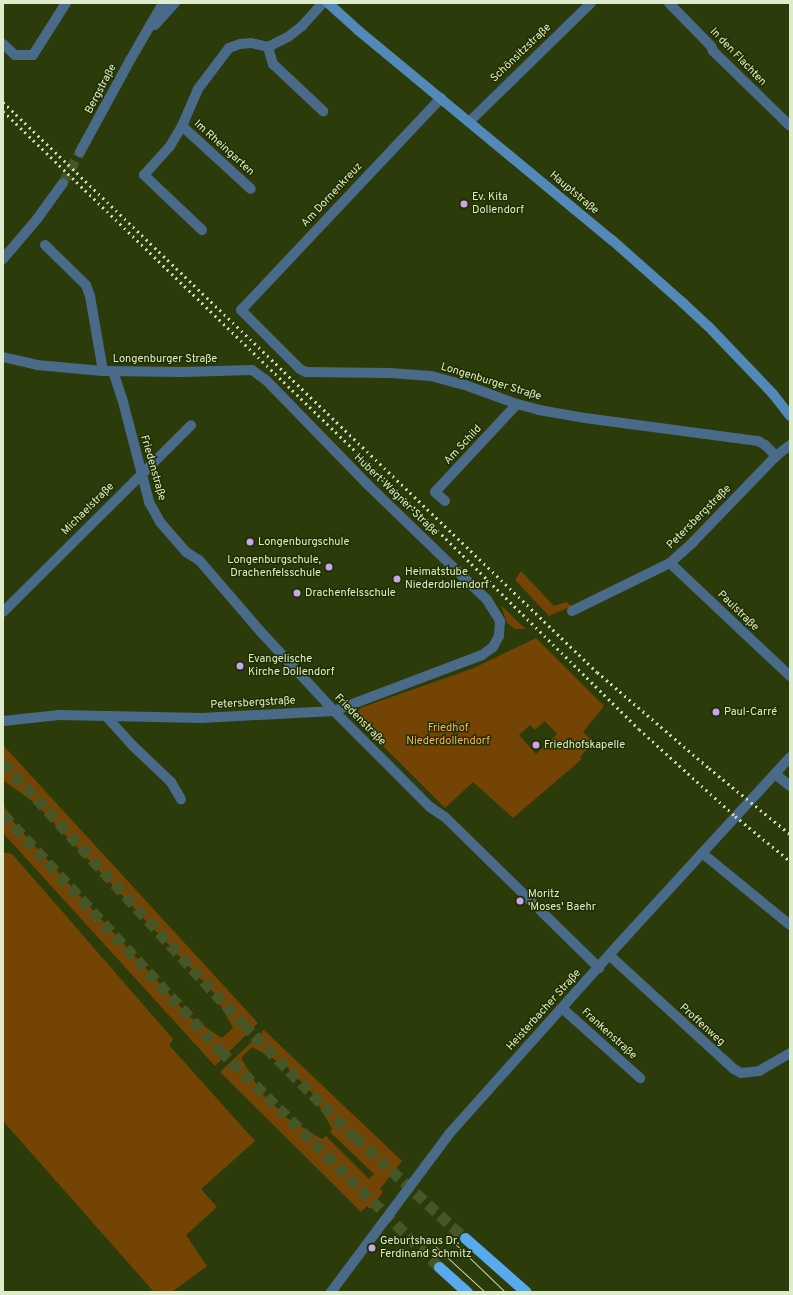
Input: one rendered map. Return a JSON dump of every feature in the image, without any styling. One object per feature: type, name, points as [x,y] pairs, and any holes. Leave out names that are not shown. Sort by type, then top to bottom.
[{"type":"highway","points":[[465,1238],[526,1292]]},
{"type":"highway","points":[[438,1267],[467,1292]]},
{"type":"main road","name":"Hauptstraße","points":[[328,3],[359,31],[612,240],[708,326],[774,394],[790,416]]},
{"type":"street","points":[[3,44],[15,55],[32,55],[66,3]]},
{"type":"street","name":"Bergstraße","points":[[80,152],[128,62],[163,3]]},
{"type":"street","name":"Bergstraße","points":[[143,38],[175,3]]},
{"type":"street","points":[[323,3],[302,26],[288,37],[268,47],[273,64],[323,111]]},
{"type":"street","name":"Schönsitzstraße","points":[[469,122],[590,3]]},
{"type":"street","name":"In den Flachten","points":[[669,3],[711,46],[713,51],[790,126]]},
{"type":"street","name":"Im Rheingarten","points":[[202,230],[144,175],[170,146],[182,126],[198,89],[229,48],[251,42],[268,47]]},
{"type":"street","name":"Am Dornenkreuz","points":[[241,310],[441,98]]},
{"type":"street","name":"Im Rheingarten","points":[[182,126],[251,189]]},
{"type":"street","points":[[3,259],[37,219],[63,182]]},
{"type":"street","name":"Longenburger Straße","points":[[45,245],[86,285],[108,371]]},
{"type":"street","name":"Longenburger Straße","points":[[241,310],[300,369],[306,372],[390,373],[431,376],[465,385],[517,404],[585,418],[758,441],[765,445],[776,456]]},
{"type":"street","name":"Longenburger Straße","points":[[3,357],[37,365],[108,371],[183,372],[252,370]]},
{"type":"street","name":"Hubert-Wagner-Straße","points":[[252,370],[266,380],[366,483],[487,600],[500,621],[499,636],[493,647]]},
{"type":"street","name":"Friedenstraße","points":[[108,371],[122,398],[149,502],[160,522],[186,552],[199,560],[260,631],[334,711],[430,807],[445,817],[599,968]]},
{"type":"street","name":"Am Schild","points":[[445,501],[435,492],[517,404]]},
{"type":"street","name":"Michaelstraße","points":[[3,612],[141,473],[191,425]]},
{"type":"street","name":"Petersbergstraße","points":[[572,611],[670,563],[693,542],[776,456],[790,445]]},
{"type":"street","name":"Paulstraße","points":[[670,563],[790,676]]},
{"type":"street","name":"Petersbergstraße","points":[[3,721],[59,715],[202,718],[334,711],[468,661],[482,655],[493,647]]},
{"type":"street","points":[[106,716],[132,745],[171,782],[181,799]]},
{"type":"street","name":"Heisterbacher Straße","points":[[331,1292],[449,1134],[599,968],[609,955],[790,757]]},
{"type":"street","points":[[775,774],[790,786]]},
{"type":"street","points":[[702,853],[790,925]]},
{"type":"street","name":"Proffenweg","points":[[609,955],[734,1069],[742,1073],[751,1073],[766,1067],[790,1052]]},
{"type":"street","name":"Frankenstraße","points":[[562,1008],[640,1078]]},
{"type":"green space","points":[[521,571],[554,606],[566,602],[572,606],[549,616],[515,580]]},
{"type":"green space","points":[[501,605],[526,629],[515,629],[507,623]]},
{"type":"green space","name":"Friedhof Niederdollendorf","points":[[536,638],[604,706],[583,732],[593,742],[580,757],[582,759],[513,818],[473,782],[445,808],[357,720],[356,715],[360,708],[474,668]],"holes":[[[545,721],[557,734],[536,754],[519,735],[530,725],[535,730]]]},
{"type":"green space","points":[[3,745],[258,1023],[215,1066],[3,833],[3,804],[15,824],[190,1017],[222,1038],[233,1028],[214,993],[36,804],[3,780]]},
{"type":"green space","points":[[3,852],[12,854],[54,902],[173,1039],[169,1045],[255,1141],[201,1189],[217,1207],[186,1235],[207,1266],[172,1292],[154,1292],[3,1121]]},
{"type":"green space","points":[[264,1030],[402,1161],[380,1189],[383,1192],[370,1209],[367,1206],[361,1212],[220,1072]],"holes":[[[252,1047],[286,1066],[312,1093],[332,1129],[330,1132],[374,1174],[369,1179],[326,1136],[322,1139],[287,1118],[261,1092],[241,1058]]]},
{"type":"tunnel","points":[[63,183],[80,152]]},
{"type":"tunnel","points":[[3,762],[243,1024],[355,1137],[465,1238]]},
{"type":"tunnel","points":[[3,814],[220,1050],[439,1267]]},
{"type":"tram line","points":[[446,1235],[505,1292]]},
{"type":"tram line","points":[[436,1247],[485,1292]]},
{"type":"railway","points":[[3,102],[597,672],[709,768],[790,834]]},
{"type":"railway","points":[[3,111],[433,526],[639,729],[735,816],[790,861]]},
{"type":"place","name":"Ev. Kita Dollendorf","points":[[464,204]]},
{"type":"place","name":"Longenburgschule","points":[[250,542]]},
{"type":"place","name":"Longenburgschule, Drachenfelsschule","points":[[329,567]]},
{"type":"place","name":"Heimatstube Niederdollendorf","points":[[397,579]]},
{"type":"place","name":"Drachenfelsschule","points":[[297,593]]},
{"type":"place","name":"Evangelische Kirche Dollendorf","points":[[240,666]]},
{"type":"place","name":"Paul-Carré","points":[[716,712]]},
{"type":"place","name":"Friedhofskapelle","points":[[536,745]]},
{"type":"place","name":"Moritz 'Moses' Baehr","points":[[520,901]]},
{"type":"place","name":"Geburtshaus Dr. Ferdinand Schmitz","points":[[372,1248]]}]
